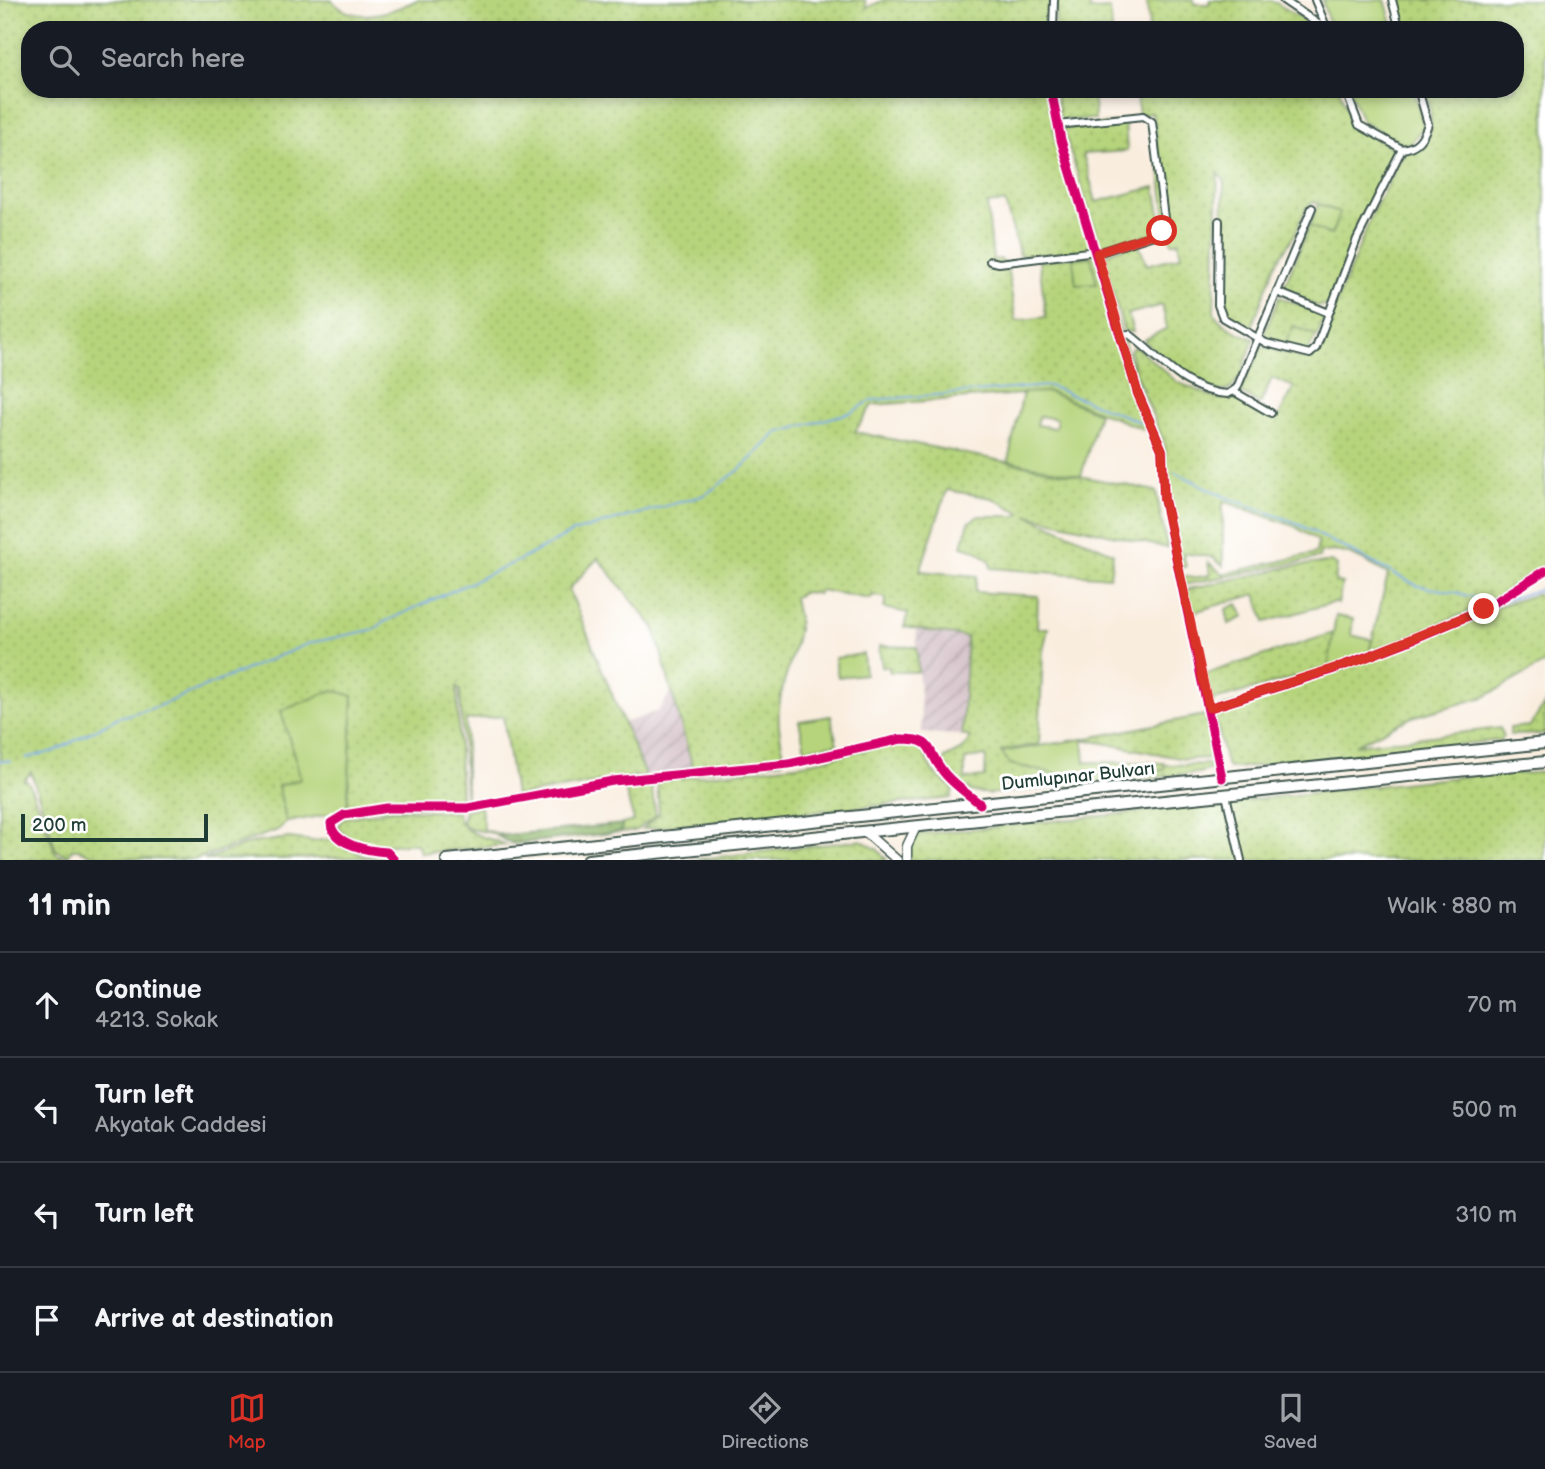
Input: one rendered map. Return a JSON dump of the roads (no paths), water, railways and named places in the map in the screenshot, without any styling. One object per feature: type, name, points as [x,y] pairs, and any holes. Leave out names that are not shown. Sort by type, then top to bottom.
[{"type":"highway","name":"Dumlupınar Bulvarı","points":[[447,860],[1545,743]]},
{"type":"highway","name":"Dumlupınar Bulvarı","points":[[588,860],[1545,762]]},
{"type":"main road","points":[[907,860],[907,846],[916,827]]},
{"type":"main road","points":[[865,832],[897,860]]},
{"type":"street","points":[[1053,21],[1054,0]]},
{"type":"street","points":[[1315,0],[1324,21]]},
{"type":"street","points":[[1392,0],[1398,21]]},
{"type":"street","points":[[1288,1],[1316,21]]},
{"type":"street","points":[[1052,98],[1057,125],[1138,394],[1162,450],[1164,499],[1222,778]]},
{"type":"street","points":[[1348,98],[1359,125],[1402,149],[1412,147],[1420,141],[1428,124],[1421,98]]},
{"type":"street","points":[[990,261],[999,263],[1096,252],[1162,231],[1165,226],[1150,118],[1143,116],[1057,125]]},
{"type":"street","points":[[1219,221],[1220,314],[1227,322],[1259,338],[1310,354],[1316,348],[1357,239],[1402,149]]},
{"type":"street","points":[[1233,391],[1246,371],[1312,208]]},
{"type":"street","points":[[1277,292],[1329,313]]},
{"type":"street","points":[[1121,335],[1129,334],[1176,376],[1219,393],[1233,391],[1271,413]]},
{"type":"street","points":[[1209,708],[1331,670],[1403,643],[1490,606],[1545,570]]},
{"type":"street","points":[[394,860],[387,852],[361,849],[346,841],[333,831],[331,823],[344,815],[387,808],[468,808],[613,781],[789,764],[901,739],[919,740],[929,745],[943,772],[981,804]]},
{"type":"street","points":[[1226,795],[1241,860]]},
{"type":"waterway","points":[[26,758],[55,751],[119,717],[156,707],[310,643],[375,629],[384,622],[522,559],[573,532],[705,495],[739,470],[777,433],[852,412],[872,400],[1049,386],[1148,425]]},
{"type":"waterway","points":[[1175,472],[1223,496],[1294,522],[1418,586],[1455,592],[1489,602]]},
{"type":"waterway","points":[[1503,601],[1545,588]]},
{"type":"waterway","points":[[0,761],[10,761]]}]
